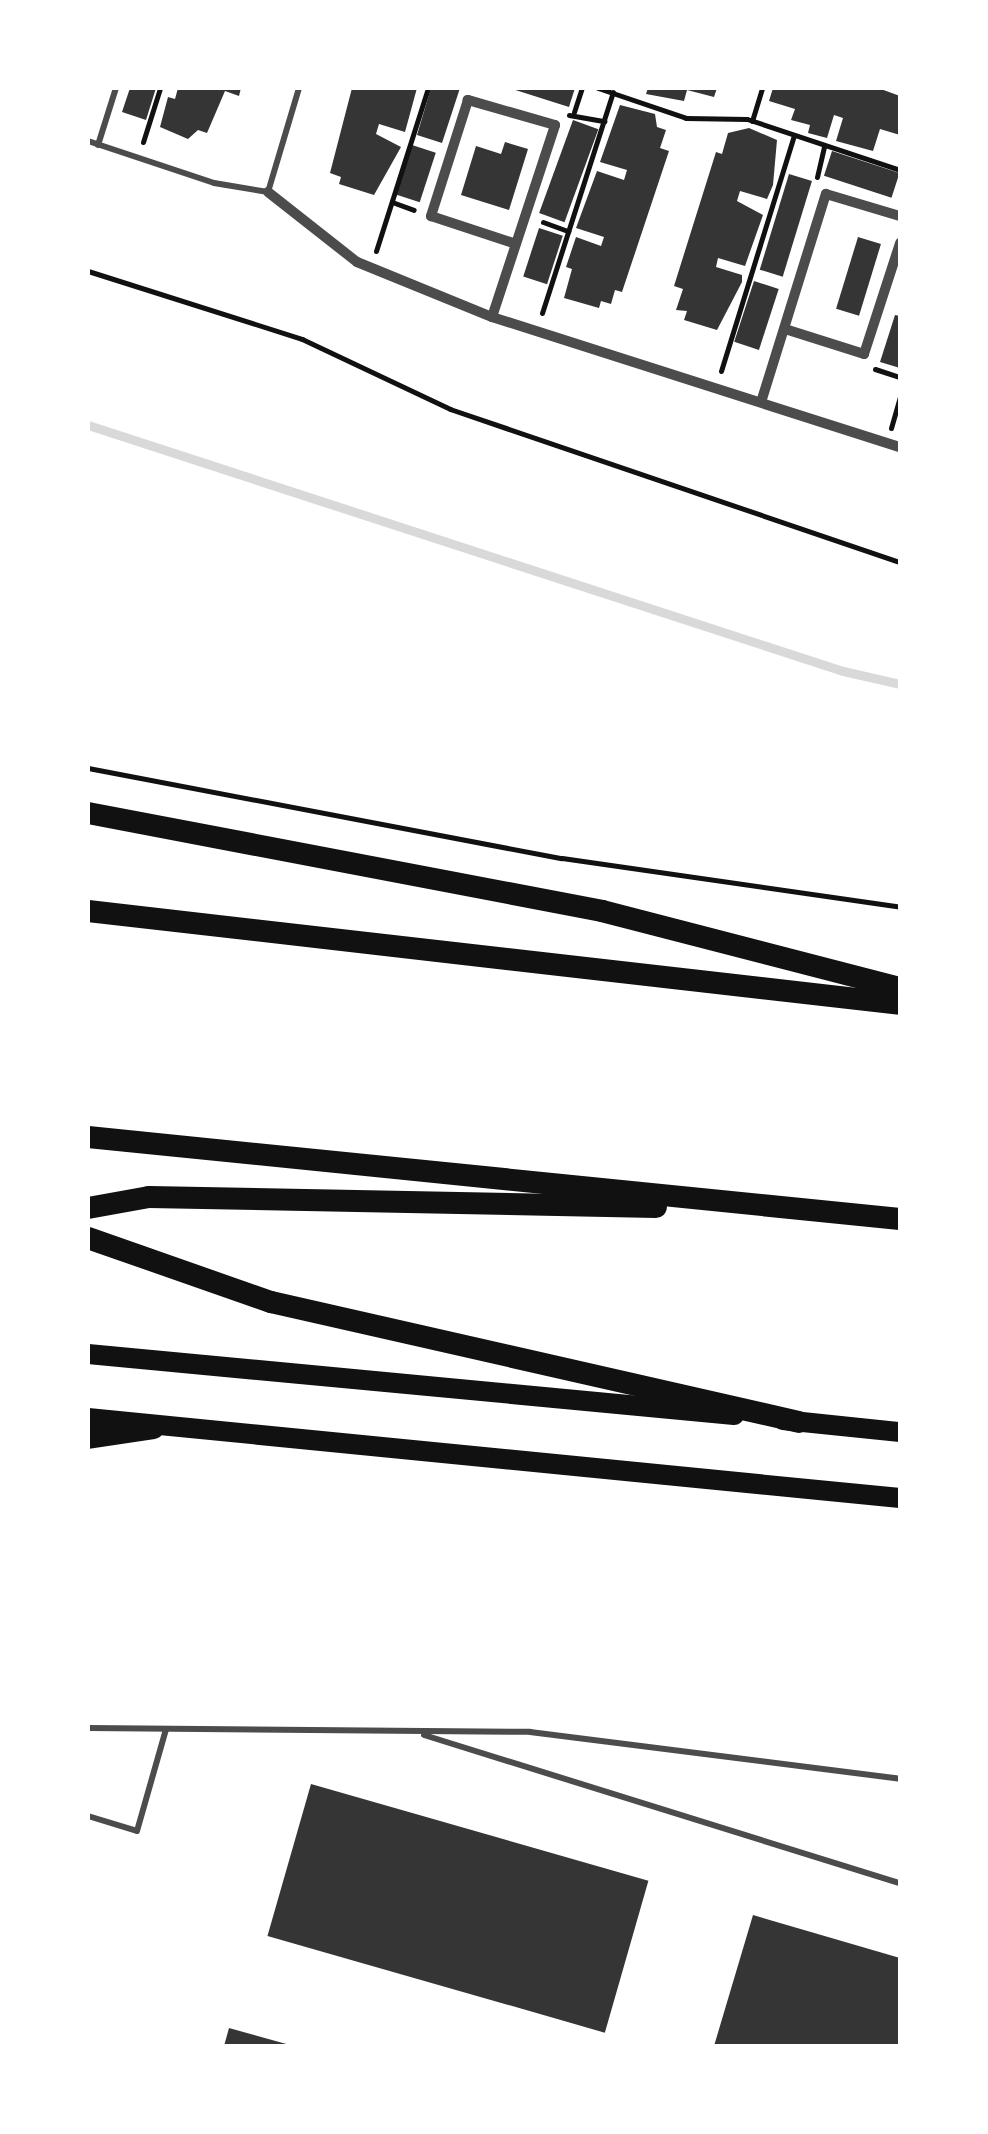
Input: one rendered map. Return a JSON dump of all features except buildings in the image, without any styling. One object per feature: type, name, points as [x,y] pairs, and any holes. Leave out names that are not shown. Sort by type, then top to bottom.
[{"type":"highway","points":[[88,812],[602,911],[900,988]]},
{"type":"highway","points":[[88,910],[900,1004]]},
{"type":"highway","points":[[88,1137],[900,1219]]},
{"type":"highway","points":[[88,1208],[149,1197],[825,1210]]},
{"type":"highway","points":[[88,1238],[271,1302],[799,1422]]},
{"type":"highway","points":[[88,1438],[154,1428]]},
{"type":"main road","points":[[88,1354],[900,1432]]},
{"type":"main road","points":[[88,1418],[154,1428],[900,1498]]},
{"type":"street","points":[[492,317],[555,126],[468,100],[431,216],[516,244]]},
{"type":"street","points":[[268,192],[371,268],[492,317],[762,399],[900,447]]},
{"type":"street","points":[[762,399],[826,194],[900,216]]},
{"type":"street","points":[[785,329],[864,354],[900,243]]},
{"type":"lane","points":[[98,144],[116,88]]},
{"type":"lane","points":[[88,141],[214,183],[268,192],[300,88]]},
{"type":"lane","points":[[88,1728],[530,1732],[900,1779]]},
{"type":"lane","points":[[88,1816],[136,1831],[166,1730]]},
{"type":"lane","points":[[414,1731],[900,1883]]},
{"type":"path","points":[[138,158],[160,88]]},
{"type":"path","points":[[371,268],[428,88]]},
{"type":"path","points":[[555,126],[574,112],[582,88]]},
{"type":"path","points":[[598,88],[686,118],[752,121],[900,170]]},
{"type":"path","points":[[752,121],[762,88]]},
{"type":"path","points":[[536,330],[613,92]]},
{"type":"path","points":[[574,112],[604,121]]},
{"type":"path","points":[[716,385],[794,136]]},
{"type":"path","points":[[824,146],[816,175],[826,194]]},
{"type":"path","points":[[526,216],[568,231]]},
{"type":"path","points":[[88,271],[302,340],[450,409],[900,562]]},
{"type":"path","points":[[886,442],[900,397]]},
{"type":"path","points":[[88,768],[562,858],[900,906]]},
{"type":"waterway","points":[[88,425],[843,671],[900,684]]}]
